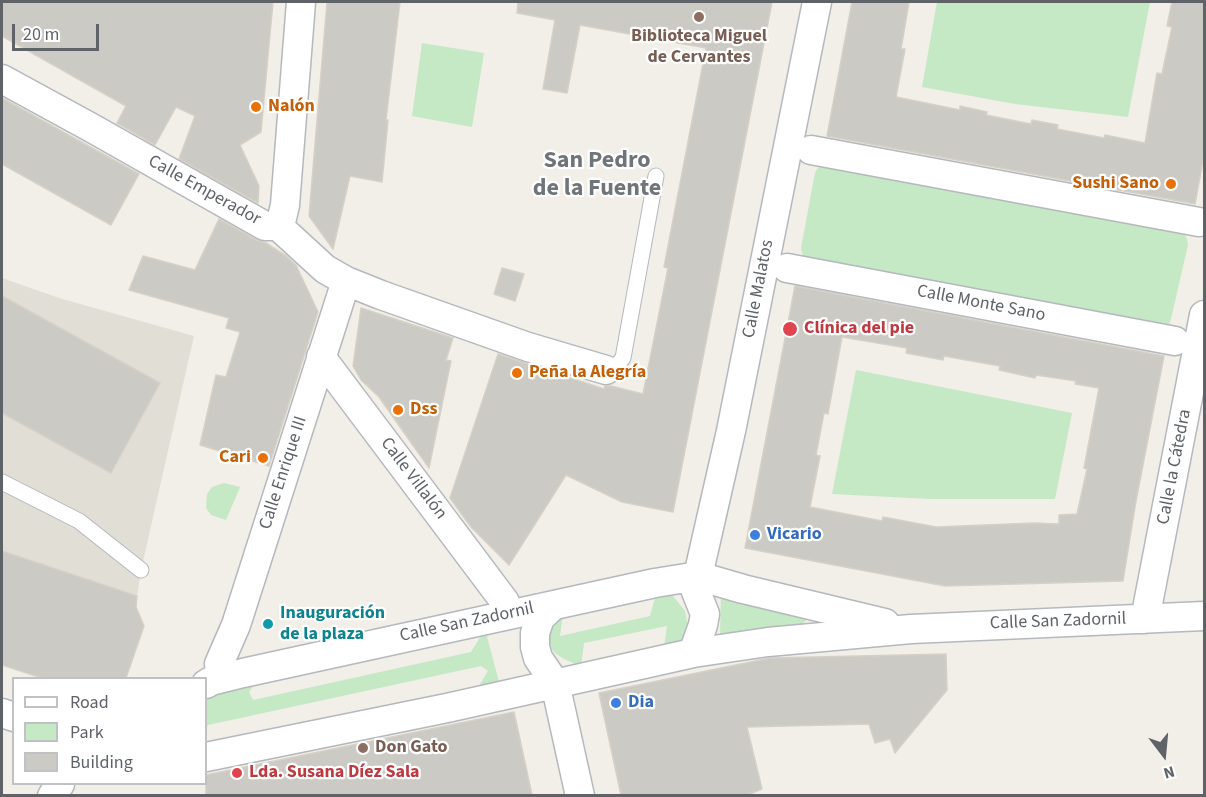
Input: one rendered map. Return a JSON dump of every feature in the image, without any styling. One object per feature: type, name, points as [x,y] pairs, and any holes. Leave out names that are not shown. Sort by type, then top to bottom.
[{"type":"street","points":[[277,225],[282,218],[285,205],[301,2]]},
{"type":"street","name":"Calle Malatos","points":[[698,576],[731,431],[817,2]]},
{"type":"street","name":"Calle Emperador","points":[[2,79],[266,226],[277,225],[325,269],[346,281],[528,347],[606,370]]},
{"type":"street","points":[[811,150],[1199,222]]},
{"type":"street","name":"Calle Monte Sano","points":[[787,268],[1175,341]]},
{"type":"street","name":"Calle Enrique III","points":[[212,674],[236,625],[346,281]]},
{"type":"street","name":"Calle la Cátedra","points":[[1145,619],[1204,315]]},
{"type":"street","name":"Calle Villalón","points":[[321,357],[505,602]]},
{"type":"street","points":[[693,653],[705,614],[695,589],[698,576]]},
{"type":"street","name":"Calle San Zadornil","points":[[212,674],[243,673],[554,604],[698,576],[911,629]]},
{"type":"street","name":"Calle San Zadornil","points":[[554,604],[540,618],[535,633],[535,647],[538,658],[555,683]]},
{"type":"street","name":"Calle San Zadornil","points":[[207,757],[447,708],[693,653],[768,642],[911,629],[1204,616]]},
{"type":"street","points":[[555,683],[580,795]]},
{"type":"lane","points":[[606,370],[614,368],[622,358],[656,176]]},
{"type":"lane","points":[[2,482],[79,521],[141,570]]},
{"type":"shaded area","points":[[2,278],[59,298],[194,336],[137,596],[2,551]]},
{"type":"green space","points":[[937,2],[1150,2],[1128,117],[1015,104],[922,87]]},
{"type":"green space","points":[[422,43],[484,53],[472,127],[412,116]]},
{"type":"green space","points":[[824,164],[1183,231],[1188,245],[1170,323],[1168,326],[807,261],[801,248],[815,173]]},
{"type":"green space","points":[[856,370],[1072,413],[1055,499],[930,499],[832,494]]},
{"type":"green space","points":[[224,483],[240,487],[226,520],[211,515],[206,508],[207,494],[212,487]]},
{"type":"green space","points":[[656,594],[673,596],[685,611],[688,627],[682,641],[664,648],[667,626],[584,643],[581,666],[558,655],[550,647],[548,634],[552,620],[563,614],[560,636],[650,616]]},
{"type":"green space","points":[[721,594],[804,609],[807,619],[800,627],[720,637]]},
{"type":"green space","points":[[485,629],[499,682],[479,686],[488,671],[481,666],[207,727],[207,695],[257,680],[249,692],[253,700],[471,652]]},
{"type":"building","points":[[2,2],[273,2],[261,132],[240,145],[259,186],[258,203],[179,159],[195,116],[176,107],[155,145],[117,123],[126,106],[2,36]]},
{"type":"building","points":[[327,2],[400,2],[386,120],[388,120],[382,182],[350,176],[333,249],[309,216]]},
{"type":"building","points":[[518,2],[772,2],[673,512],[622,502],[566,475],[509,565],[471,527],[450,498],[498,354],[604,389],[605,386],[611,386],[643,394],[668,268],[664,267],[706,48],[580,25],[567,93],[543,89],[555,20],[517,13]]},
{"type":"building","points":[[852,2],[909,2],[901,49],[905,49],[896,97],[960,110],[960,106],[987,112],[986,115],[1031,124],[1032,120],[1058,125],[1057,129],[1145,143],[1157,73],[1162,74],[1172,27],[1167,26],[1172,2],[1204,2],[1204,155],[1195,204],[827,136]]},
{"type":"building","points":[[2,98],[139,174],[111,225],[2,164]]},
{"type":"building","points":[[219,219],[266,243],[296,265],[318,312],[269,466],[200,445],[216,375],[226,377],[240,332],[226,328],[229,318],[129,290],[143,256],[195,270]]},
{"type":"building","points":[[502,268],[524,274],[515,301],[494,294]]},
{"type":"building","points":[[795,286],[1164,356],[1123,581],[945,586],[745,548]],"holes":[[[842,337],[907,348],[906,353],[943,360],[944,356],[1000,366],[999,370],[1035,378],[1036,375],[1076,381],[1075,384],[1099,388],[1084,468],[1087,469],[1077,514],[1059,515],[1059,524],[936,527],[883,517],[882,521],[810,507],[820,456],[816,455],[824,413],[828,414]]]},
{"type":"building","points":[[2,296],[160,383],[111,473],[2,413]]},
{"type":"building","points":[[361,308],[453,338],[446,360],[451,361],[429,468],[379,397],[361,380],[353,366]]},
{"type":"building","points":[[2,551],[137,596],[136,607],[144,626],[126,677],[39,677],[2,665]]},
{"type":"building","points":[[946,654],[947,690],[895,753],[890,739],[875,743],[869,724],[747,727],[762,789],[747,795],[621,795],[599,693],[770,658]]},
{"type":"building","points":[[514,712],[532,795],[206,795],[207,775]]},
{"type":"place","name":"Biblioteca Miguel de Cervantes","points":[[699,17]]},
{"type":"place","name":"Nalón","points":[[256,107]]},
{"type":"place","name":"Sushi Sano","points":[[1171,184]]},
{"type":"place","name":"Clínica del pie","points":[[790,329]]},
{"type":"place","name":"Peña la Alegría","points":[[517,373]]},
{"type":"place","name":"Dss","points":[[398,410]]},
{"type":"place","name":"Cari","points":[[263,458]]},
{"type":"place","name":"Vicario","points":[[755,535]]},
{"type":"place","name":"Inauguración de la plaza","points":[[268,624]]},
{"type":"place","name":"Dia","points":[[616,703]]},
{"type":"place","name":"Don Gato","points":[[363,748]]},
{"type":"place","name":"Lda. Susana Díez Sala","points":[[237,773]]},
{"type":"district","name":"San Pedro de la Fuente","points":[[597,176]]}]
